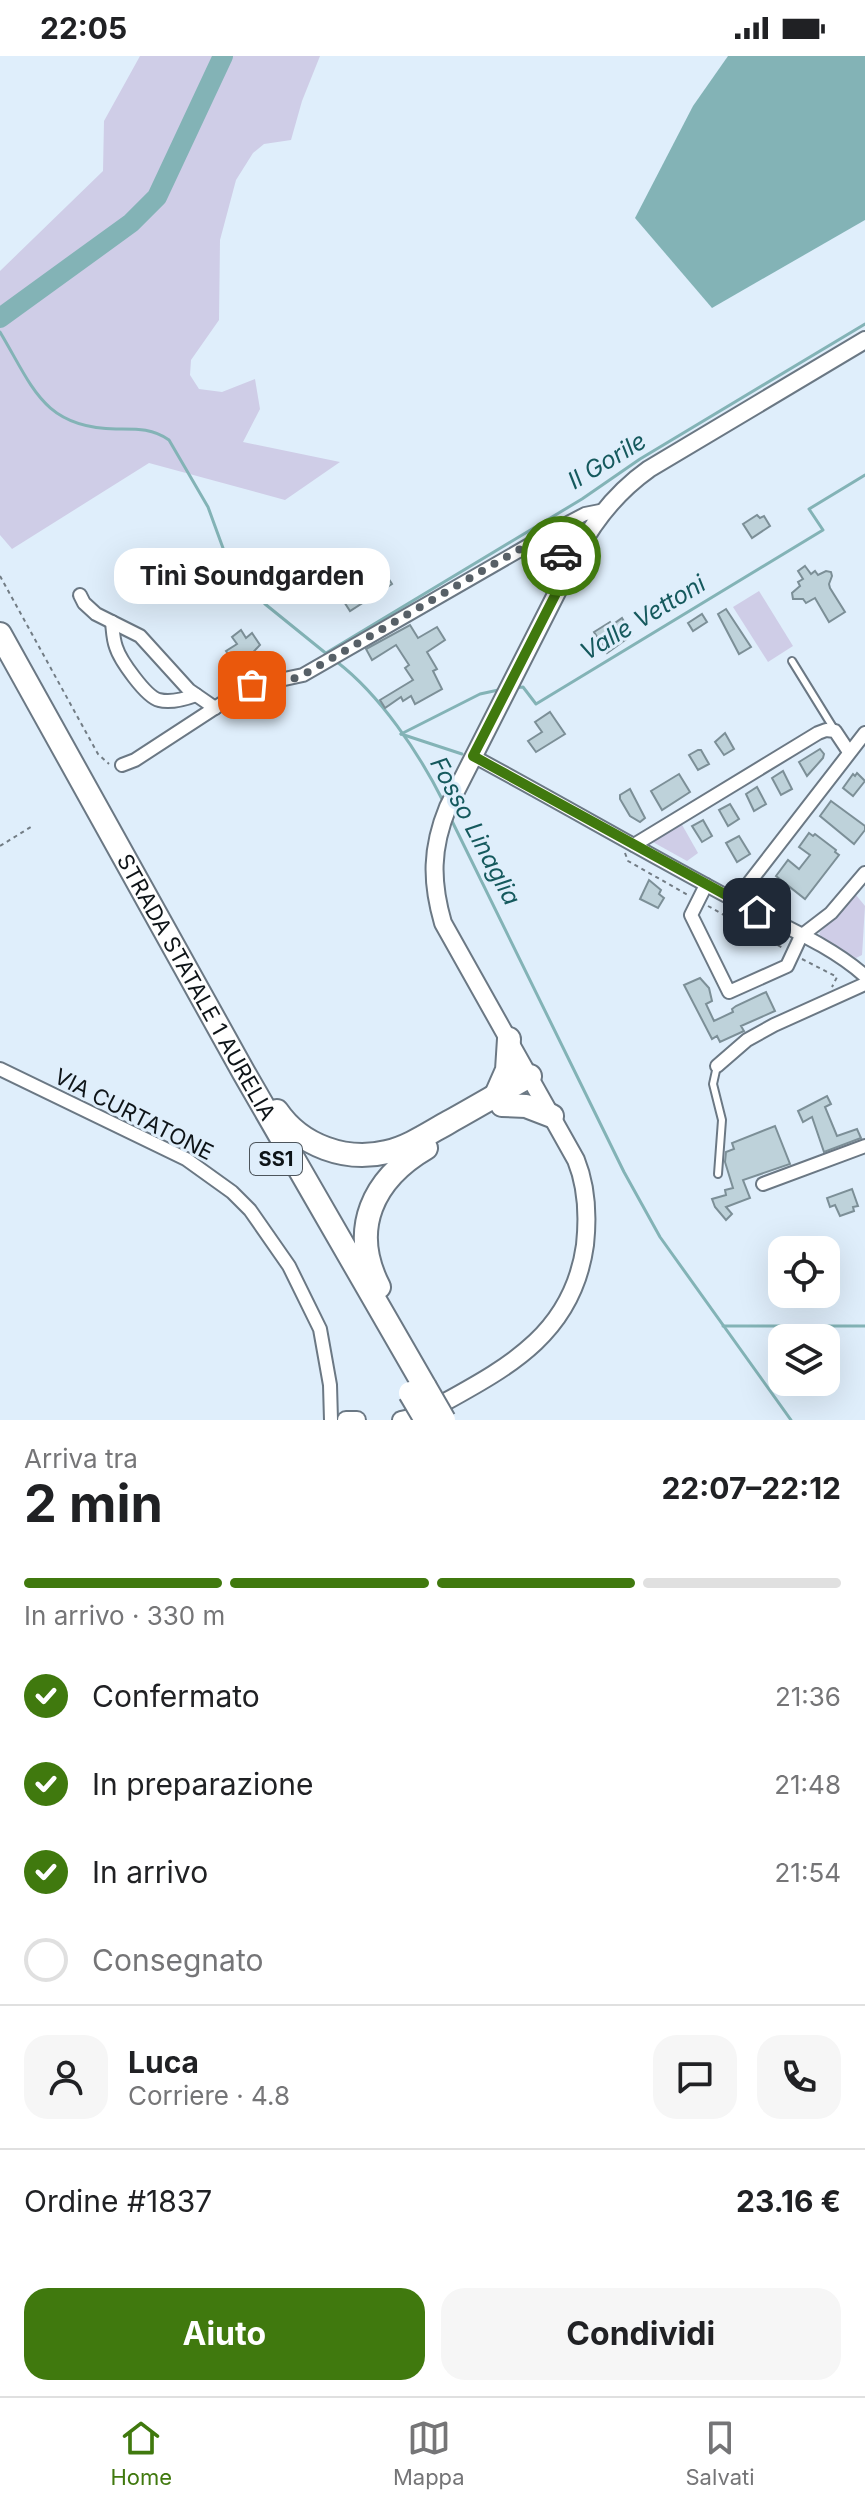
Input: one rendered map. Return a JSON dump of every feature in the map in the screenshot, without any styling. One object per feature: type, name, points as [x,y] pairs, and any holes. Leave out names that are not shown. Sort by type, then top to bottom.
[{"type":"highway","name":"STRADA STATALE 1 AURELIA","points":[[0,634],[381,1312],[418,1390],[420,1419]]},
{"type":"highway","name":"STRADA STATALE 1 AURELIA","points":[[0,663],[230,1080],[418,1390],[444,1420]]},
{"type":"highway","points":[[381,1312],[380,1291],[370,1266],[366,1235],[369,1212],[377,1192],[394,1171],[414,1155],[499,1100],[507,1070],[509,1039]]},
{"type":"highway","points":[[244,1073],[258,1078],[282,1118],[298,1135],[331,1150],[361,1155],[404,1147],[533,1081]]},
{"type":"highway","points":[[499,1100],[552,1116]]},
{"type":"main road","points":[[401,1420],[420,1419],[507,1368],[530,1350],[552,1325],[573,1290],[584,1252],[586,1232],[586,1199],[576,1160],[443,923],[437,904],[433,868],[440,825],[571,564],[605,510],[625,488],[649,469],[865,340]]},
{"type":"main road","points":[[346,1420],[357,1420]]},
{"type":"street","points":[[122,765],[135,760],[247,687],[298,677],[539,538],[585,514],[605,510]]},
{"type":"street","points":[[539,538],[571,564]]},
{"type":"street","points":[[80,595],[89,609],[140,636],[196,695],[215,708]]},
{"type":"street","points":[[112,622],[120,657],[148,694],[160,701],[187,699],[196,695]]},
{"type":"street","points":[[634,845],[818,733],[835,731],[849,752]]},
{"type":"street","points":[[735,901],[865,733]]},
{"type":"street","points":[[473,756],[851,964],[865,976]]},
{"type":"street","points":[[706,885],[691,915],[729,992],[787,966],[801,936],[831,913],[865,873]]},
{"type":"street","points":[[717,1066],[747,1040],[865,984]]},
{"type":"street","name":"VIA CURTATONE","points":[[0,1069],[186,1159],[221,1183],[250,1210],[289,1266],[320,1329],[330,1385],[331,1420]]},
{"type":"street","points":[[763,1184],[865,1146]]},
{"type":"lane","points":[[792,661],[835,731]]},
{"type":"lane","points":[[717,1066],[713,1084],[722,1120],[718,1174]]},
{"type":"path","points":[[0,576],[98,754],[106,763],[122,765]]},
{"type":"path","points":[[0,846],[34,825]]},
{"type":"path","points":[[616,834],[628,861],[837,977],[829,994]]},
{"type":"shaded area","points":[[140,56],[320,56],[291,140],[264,144],[253,153],[236,180],[220,240],[219,320],[191,360],[190,375],[199,389],[222,392],[255,379],[260,409],[243,442],[340,462],[285,500],[149,463],[12,549],[0,535],[0,271],[103,171],[104,121]]},
{"type":"shaded area","points":[[728,56],[865,56],[865,220],[712,308],[635,218],[693,106]]},
{"type":"shaded area","points":[[759,591],[793,646],[768,662],[733,607]]},
{"type":"shaded area","points":[[681,823],[698,853],[687,861],[651,841]]},
{"type":"shaded area","points":[[856,895],[865,906],[862,955],[856,958],[822,938],[819,933]]},
{"type":"building","points":[[757,515],[760,518],[764,516],[770,526],[752,538],[743,524]]},
{"type":"building","points":[[805,566],[811,574],[815,571],[818,575],[831,572],[830,588],[845,612],[829,622],[815,598],[806,603],[803,599],[793,599],[792,593],[803,579],[798,571]]},
{"type":"building","points":[[383,570],[392,584],[350,611],[341,597]]},
{"type":"building","points":[[726,609],[751,647],[739,654],[718,614]]},
{"type":"building","points":[[702,614],[707,622],[693,631],[688,623]]},
{"type":"building","points":[[622,618],[632,635],[607,653],[594,632]]},
{"type":"building","points":[[410,625],[418,638],[437,627],[445,640],[427,652],[437,669],[433,671],[442,689],[415,704],[411,696],[403,701],[401,697],[385,708],[380,700],[413,680],[405,668],[409,665],[396,645],[372,660],[366,649]]},
{"type":"building","points":[[241,630],[246,638],[252,633],[260,645],[238,668],[226,651],[237,644],[232,637]]},
{"type":"building","points":[[550,712],[565,734],[536,752],[528,741],[542,732],[535,722]]},
{"type":"building","points":[[725,733],[734,749],[724,755],[715,742]]},
{"type":"building","points":[[820,749],[823,758],[807,776],[799,762]]},
{"type":"building","points":[[698,750],[709,764],[698,770],[689,755]]},
{"type":"building","points":[[783,771],[792,789],[781,795],[772,778]]},
{"type":"building","points":[[857,773],[865,781],[853,796],[843,788]]},
{"type":"building","points":[[679,774],[690,792],[662,810],[651,791]]},
{"type":"building","points":[[757,787],[766,804],[754,811],[746,794]]},
{"type":"building","points":[[630,789],[645,818],[640,822],[630,816],[620,799],[620,795]]},
{"type":"building","points":[[831,801],[865,826],[854,844],[820,816]]},
{"type":"building","points":[[730,804],[739,819],[728,826],[719,810]]},
{"type":"building","points":[[703,820],[712,836],[702,842],[692,826]]},
{"type":"building","points":[[809,833],[815,834],[839,855],[805,899],[776,876],[788,860],[799,869],[810,855],[799,847]]},
{"type":"building","points":[[739,836],[750,854],[737,862],[726,843]]},
{"type":"building","points":[[649,880],[661,890],[659,894],[664,898],[658,908],[640,899]]},
{"type":"building","points":[[700,978],[709,988],[712,1001],[706,1004],[714,1021],[766,992],[775,1011],[741,1026],[744,1031],[720,1042],[717,1036],[712,1039],[684,985]]},
{"type":"building","points":[[827,1096],[831,1104],[825,1107],[837,1136],[857,1129],[861,1138],[824,1152],[812,1117],[803,1122],[798,1111]]},
{"type":"building","points":[[775,1126],[790,1164],[743,1180],[750,1198],[726,1207],[732,1214],[726,1220],[712,1199],[726,1195],[725,1190],[733,1188],[725,1162],[726,1152],[734,1149],[732,1143]]},
{"type":"building","points":[[852,1189],[858,1206],[853,1207],[854,1211],[840,1216],[835,1205],[830,1207],[827,1198]]},
{"type":"waterway","points":[[0,318],[131,223],[157,197],[223,56]]},
{"type":"waterway","name":"Il Gorile","points":[[326,653],[865,324]]},
{"type":"waterway","name":"Fosso Linaglia","points":[[0,332],[32,387],[56,412],[91,427],[144,430],[169,440],[208,507],[227,559],[265,604],[328,655]]},
{"type":"waterway","name":"Valle Vettoni","points":[[514,688],[523,687],[536,704],[823,530],[809,509],[865,475]]},
{"type":"waterway","name":"Fosso Linaglia","points":[[337,662],[353,675],[397,726],[443,801]]},
{"type":"waterway","name":"Valle Vettoni","points":[[401,734],[480,694],[503,689]]},
{"type":"waterway","points":[[401,734],[462,754]]},
{"type":"waterway","name":"Fosso Linaglia","points":[[451,819],[624,1172],[660,1237],[791,1420]]},
{"type":"waterway","points":[[723,1326],[865,1326]]},
{"type":"way so far","points":[[252,685],[290,680],[303,675],[539,538],[561,556]]},
{"type":"place","name":"Tinì Soundgarden","points":[[252,685]]},
{"type":"route","points":[[561,556],[571,564],[473,756],[757,912]]}]
